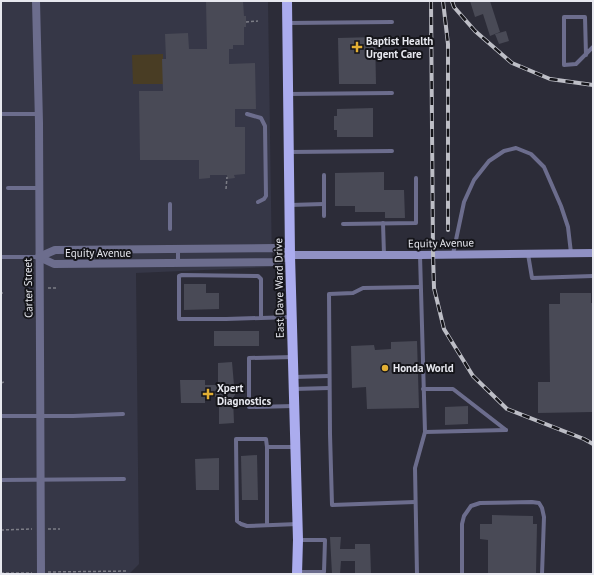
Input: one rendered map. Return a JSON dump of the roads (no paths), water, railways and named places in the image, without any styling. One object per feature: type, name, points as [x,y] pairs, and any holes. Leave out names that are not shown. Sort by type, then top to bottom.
[{"type":"main road","name":"East Dave Ward Drive","points":[[287,1],[290,254],[298,524],[297,573]]},
{"type":"street","name":"Carter Street","points":[[36,1],[41,573]]},
{"type":"street","name":"Equity Avenue","points":[[39,257],[55,250],[275,248],[290,254],[420,255],[593,253]]},
{"type":"street","name":"Equity Avenue","points":[[39,257],[54,264],[276,262],[290,254]]},
{"type":"lane","points":[[586,55],[585,16],[564,17],[564,65],[576,64],[586,55],[593,47]]},
{"type":"lane","points":[[287,23],[392,22]]},
{"type":"lane","points":[[288,94],[392,93]]},
{"type":"lane","points":[[1,114],[38,114]]},
{"type":"lane","points":[[247,114],[261,118],[265,126],[266,196],[258,202]]},
{"type":"lane","points":[[453,254],[464,202],[474,180],[489,161],[504,152],[516,148],[531,154],[544,167],[561,206],[568,227],[571,253]]},
{"type":"lane","points":[[289,152],[392,151]]},
{"type":"lane","points":[[324,175],[324,216]]},
{"type":"lane","points":[[343,224],[416,223],[416,178]]},
{"type":"lane","points":[[8,188],[38,188]]},
{"type":"lane","points":[[170,204],[170,228]]},
{"type":"lane","points":[[289,205],[324,204]]},
{"type":"lane","points":[[383,223],[384,255]]},
{"type":"lane","points":[[178,249],[178,263]]},
{"type":"lane","points":[[75,250],[75,264]]},
{"type":"lane","points":[[528,253],[532,278],[593,276]]},
{"type":"lane","points":[[417,574],[415,468],[425,432],[420,255]]},
{"type":"lane","points":[[1,257],[39,257]]},
{"type":"lane","points":[[261,318],[261,279],[258,276],[179,276],[179,319],[218,319],[261,318],[292,317]]},
{"type":"lane","points":[[416,502],[332,505],[329,388],[329,294],[353,293],[363,288],[420,287]]},
{"type":"lane","points":[[293,358],[249,358],[249,407],[294,406]]},
{"type":"lane","points":[[293,377],[329,376]]},
{"type":"lane","points":[[294,389],[329,388]]},
{"type":"lane","points":[[423,389],[453,389],[506,430],[425,432]]},
{"type":"lane","points":[[1,416],[123,414]]},
{"type":"lane","points":[[267,525],[266,439],[236,439],[237,521],[247,526],[298,524]]},
{"type":"lane","points":[[266,447],[295,447]]},
{"type":"lane","points":[[1,480],[124,479]]},
{"type":"lane","points":[[462,574],[462,524],[464,516],[471,506],[480,503],[532,502],[538,503],[542,508],[544,517],[542,574]]},
{"type":"lane","points":[[297,573],[325,573],[324,540],[298,540]]},
{"type":"railway","points":[[431,1],[434,288],[444,329],[473,376],[507,409],[584,439],[593,444]]},
{"type":"railway","points":[[443,1],[448,44],[448,230]]},
{"type":"railway","points":[[452,1],[454,7],[475,31],[512,63],[550,79],[593,85]]},
{"type":"place","name":"Baptist Health Urgent Care","points":[[357,47]]},
{"type":"place","name":"Honda World","points":[[385,368]]},
{"type":"place","name":"Xpert Diagnostics","points":[[208,394]]}]
